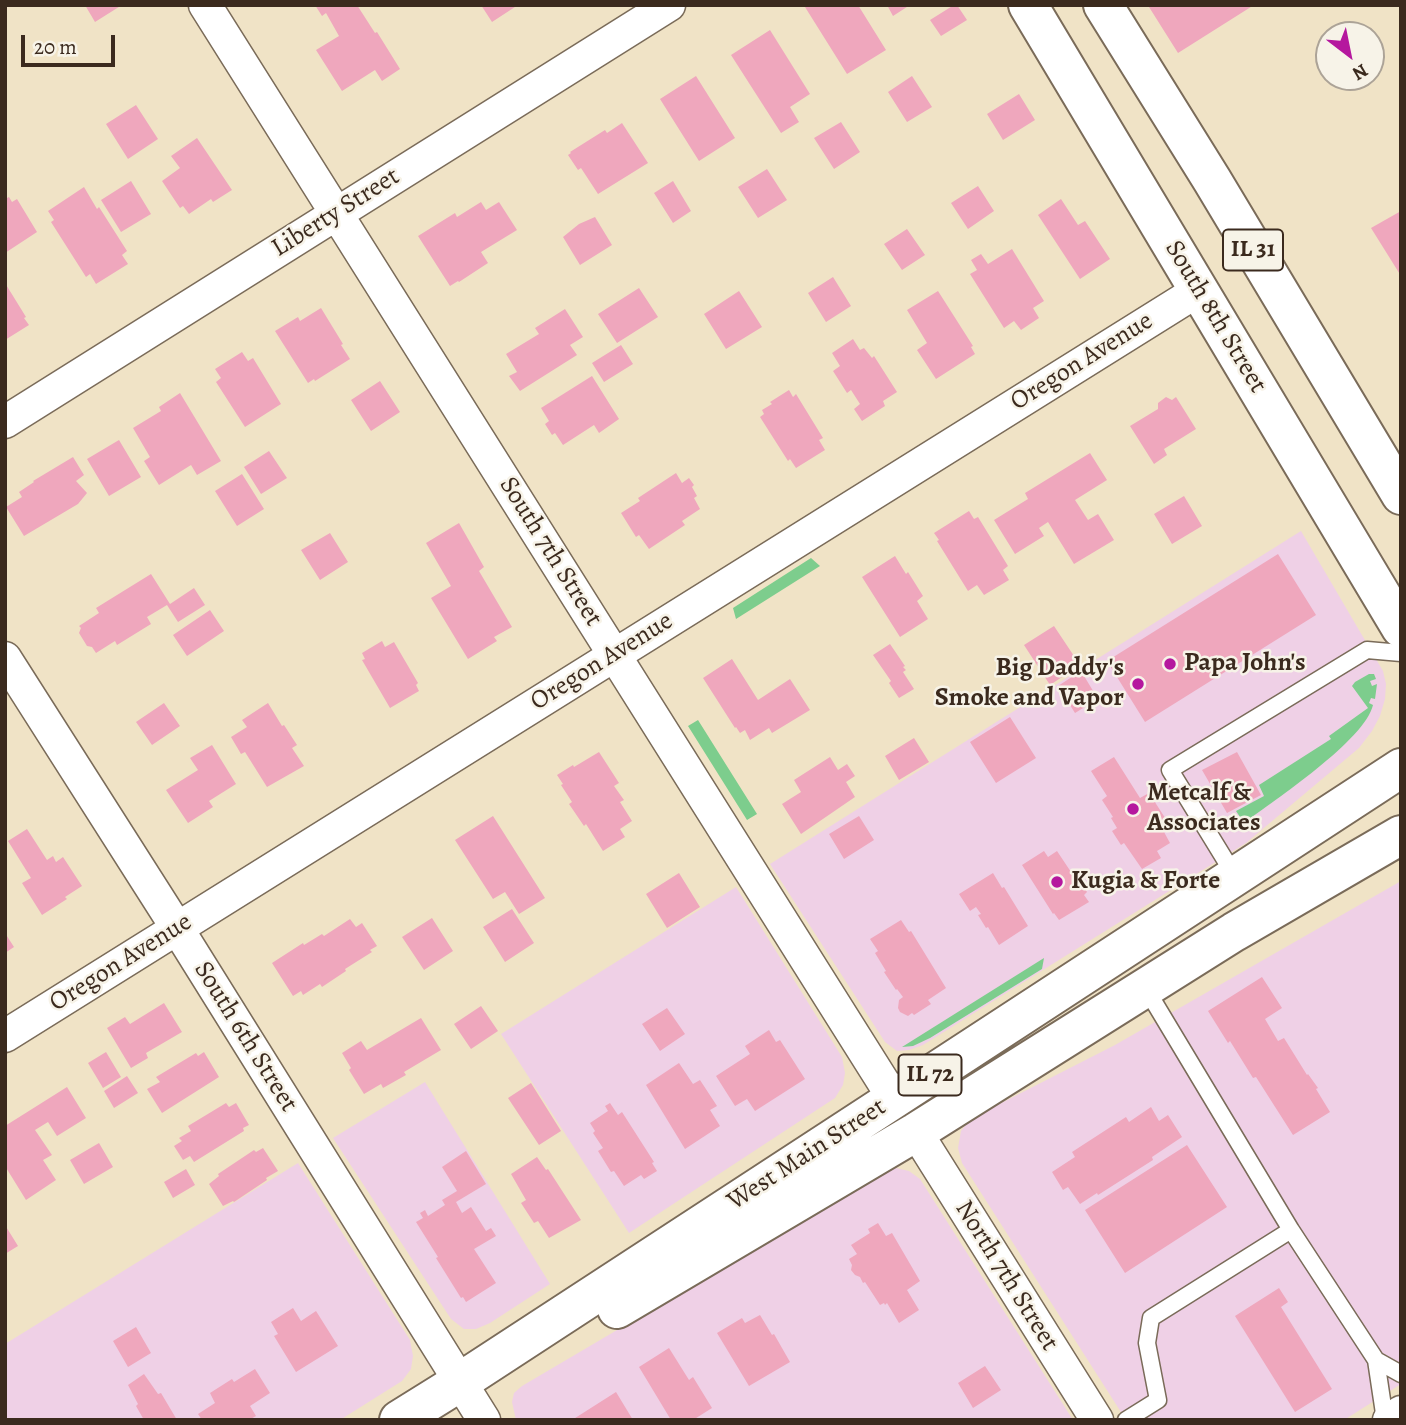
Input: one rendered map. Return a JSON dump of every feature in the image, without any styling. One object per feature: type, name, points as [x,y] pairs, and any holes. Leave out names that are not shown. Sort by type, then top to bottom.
[{"type":"main road","name":"South 8th Street","points":[[1028,5],[1401,628]]},
{"type":"main road","name":"IL 31","points":[[1103,5],[1398,484]]},
{"type":"main road","name":"West Main Street","points":[[399,1420],[1401,768]]},
{"type":"main road","name":"West Main Street","points":[[460,1382],[607,1315],[916,1132],[1234,932],[1401,835]]},
{"type":"street","name":"South 7th Street","points":[[205,5],[894,1099]]},
{"type":"street","name":"Liberty Street","points":[[5,422],[668,5]]},
{"type":"street","name":"Oregon Avenue","points":[[5,1036],[1199,290]]},
{"type":"street","name":"South 6th Street","points":[[5,658],[484,1420]]},
{"type":"street","name":"North 7th Street","points":[[916,1132],[1097,1420]]},
{"type":"street","points":[[1387,1420],[1401,1412]]},
{"type":"lane","points":[[1235,876],[1170,770],[1367,650],[1401,653]]},
{"type":"lane","points":[[1145,987],[1291,1230],[1376,1360],[1387,1420]]},
{"type":"lane","points":[[1126,1420],[1158,1400],[1147,1343],[1151,1318],[1291,1230]]},
{"type":"lane","points":[[1376,1360],[1401,1374]]},
{"type":"shaded area","points":[[1301,531],[1383,671],[1385,699],[1380,716],[1359,748],[1246,843],[923,1045],[897,1051],[885,1042],[770,864]]},
{"type":"shaded area","points":[[1401,881],[1401,1384],[1344,1420],[1126,1420],[962,1163],[958,1148],[961,1131],[970,1119],[1115,1045]]},
{"type":"shaded area","points":[[736,887],[842,1057],[845,1073],[843,1085],[835,1098],[629,1233],[501,1034]]},
{"type":"shaded area","points":[[425,1082],[550,1284],[490,1323],[476,1329],[464,1329],[451,1319],[333,1138]]},
{"type":"shaded area","points":[[298,1163],[410,1340],[413,1356],[411,1369],[402,1381],[340,1420],[5,1420],[5,1344]]},
{"type":"shaded area","points":[[896,1168],[909,1171],[920,1179],[1073,1420],[516,1420],[512,1402],[514,1393],[522,1386]]},
{"type":"green space","points":[[811,558],[820,566],[736,619],[733,608]]},
{"type":"green space","points":[[1369,674],[1374,674],[1376,679],[1370,681],[1372,686],[1377,684],[1375,699],[1371,698],[1369,703],[1373,705],[1354,735],[1296,785],[1244,823],[1236,811],[1264,796],[1259,785],[1331,739],[1329,736],[1368,708],[1352,686]]},
{"type":"green space","points":[[698,720],[757,814],[747,820],[688,726]]},
{"type":"green space","points":[[1044,958],[1042,969],[930,1038],[913,1046],[902,1047]]},
{"type":"building","points":[[85,5],[122,5],[95,22]]},
{"type":"building","points":[[315,5],[357,5],[400,69],[382,81],[375,70],[342,91],[316,50],[339,36],[326,13],[322,16]]},
{"type":"building","points":[[481,5],[518,5],[492,22]]},
{"type":"building","points":[[858,5],[886,50],[847,74],[805,7]]},
{"type":"building","points":[[887,5],[910,5],[893,16]]},
{"type":"building","points":[[957,5],[967,20],[941,36],[930,20]]},
{"type":"building","points":[[1254,5],[1178,53],[1149,7]]},
{"type":"building","points":[[770,30],[810,94],[790,107],[799,122],[781,133],[731,55]]},
{"type":"building","points":[[696,76],[735,138],[699,161],[660,99]]},
{"type":"building","points":[[912,76],[932,107],[907,122],[888,92]]},
{"type":"building","points":[[1019,94],[1035,120],[1003,140],[987,114]]},
{"type":"building","points":[[136,105],[158,139],[128,159],[106,124]]},
{"type":"building","points":[[841,122],[860,152],[834,169],[814,138]]},
{"type":"building","points":[[622,123],[648,163],[598,194],[581,168],[578,170],[568,155],[605,130],[607,133]]},
{"type":"building","points":[[197,138],[232,190],[213,202],[211,199],[189,214],[183,206],[180,208],[162,181],[180,168],[171,156]]},
{"type":"building","points":[[767,169],[787,200],[758,218],[738,187]]},
{"type":"building","points":[[131,181],[151,214],[121,232],[101,200]]},
{"type":"building","points":[[673,181],[691,211],[673,223],[654,193]]},
{"type":"building","points":[[978,186],[994,211],[968,229],[951,203]]},
{"type":"building","points":[[84,187],[127,251],[122,255],[128,264],[96,284],[90,274],[86,277],[51,222],[54,220],[48,211]]},
{"type":"building","points":[[9,197],[12,202],[17,199],[37,232],[5,253],[5,199]]},
{"type":"building","points":[[1061,199],[1078,225],[1085,221],[1110,259],[1080,279],[1038,215]]},
{"type":"building","points":[[481,202],[486,210],[499,202],[517,230],[481,252],[488,263],[450,286],[418,236],[455,213],[457,217]]},
{"type":"building","points":[[1401,211],[1401,276],[1371,228]]},
{"type":"building","points":[[595,217],[612,245],[580,265],[563,237],[579,224]]},
{"type":"building","points":[[907,229],[925,255],[902,270],[884,244]]},
{"type":"building","points":[[1012,249],[1044,301],[1033,308],[1039,318],[1021,330],[1014,321],[1004,328],[970,274],[977,270],[971,260],[981,254],[988,264]]},
{"type":"building","points":[[833,277],[851,306],[826,322],[808,293]]},
{"type":"building","points":[[5,283],[29,325],[5,340]]},
{"type":"building","points":[[639,288],[658,317],[617,343],[598,314]]},
{"type":"building","points":[[739,291],[762,327],[726,349],[704,314]]},
{"type":"building","points":[[938,291],[973,346],[971,347],[975,354],[936,379],[917,350],[927,343],[907,310]]},
{"type":"building","points":[[321,308],[350,359],[308,383],[275,331],[298,317],[300,321]]},
{"type":"building","points":[[565,309],[583,337],[570,345],[577,355],[520,391],[509,376],[517,372],[506,354],[539,334],[535,328]]},
{"type":"building","points":[[853,339],[860,350],[864,348],[872,358],[874,356],[897,392],[883,401],[885,406],[862,421],[854,409],[860,404],[851,390],[847,393],[833,371],[840,366],[832,353]]},
{"type":"building","points":[[621,345],[633,364],[604,382],[592,363]]},
{"type":"building","points":[[242,352],[248,361],[253,358],[281,404],[245,427],[216,382],[221,378],[215,369]]},
{"type":"building","points":[[592,376],[619,419],[599,433],[594,425],[563,445],[545,424],[549,421],[541,408]]},
{"type":"building","points":[[380,381],[400,412],[371,431],[351,400]]},
{"type":"building","points":[[789,390],[793,397],[796,394],[823,438],[819,440],[825,450],[796,468],[790,459],[788,461],[760,417],[764,414],[762,410],[772,404],[770,402]]},
{"type":"building","points":[[180,393],[221,461],[197,475],[191,465],[159,485],[144,461],[150,457],[133,428],[161,411],[159,407]]},
{"type":"building","points":[[1166,397],[1172,400],[1176,397],[1196,429],[1164,449],[1167,455],[1154,464],[1130,426],[1158,409],[1158,403]]},
{"type":"building","points":[[119,440],[141,477],[109,496],[87,459]]},
{"type":"building","points":[[269,451],[287,478],[261,494],[244,467]]},
{"type":"building","points":[[1090,453],[1107,480],[1075,500],[1088,520],[1098,514],[1114,540],[1074,564],[1048,522],[1039,528],[1044,536],[1015,554],[994,520],[1028,499],[1025,493]]},
{"type":"building","points":[[73,457],[84,475],[76,481],[87,493],[78,504],[24,536],[6,507],[22,497],[19,492],[33,481]]},
{"type":"building","points":[[676,473],[682,483],[689,478],[694,485],[692,487],[697,496],[694,498],[700,509],[682,521],[685,525],[649,549],[639,535],[636,537],[621,513],[640,501],[638,498]]},
{"type":"building","points":[[242,474],[264,509],[237,526],[215,491]]},
{"type":"building","points":[[1184,496],[1202,526],[1172,544],[1154,514]]},
{"type":"building","points":[[969,511],[974,519],[978,517],[1008,566],[1003,570],[1009,580],[984,595],[977,585],[968,591],[934,533]]},
{"type":"building","points":[[459,523],[484,567],[479,571],[512,627],[494,637],[497,641],[468,659],[431,598],[451,586],[426,543]]},
{"type":"building","points":[[330,533],[348,562],[320,580],[301,550]]},
{"type":"building","points":[[1278,554],[1316,615],[1145,722],[1107,661]]},
{"type":"building","points":[[895,556],[923,596],[917,601],[928,619],[900,637],[862,577]]},
{"type":"building","points":[[151,574],[170,604],[194,588],[205,605],[178,622],[167,605],[147,617],[151,624],[117,645],[115,641],[96,653],[92,647],[87,646],[79,633],[79,626],[99,613],[96,608]]},
{"type":"building","points":[[210,610],[224,631],[187,656],[173,635]]},
{"type":"building","points":[[1054,626],[1080,665],[1050,685],[1024,645]]},
{"type":"building","points":[[382,641],[385,647],[394,642],[418,683],[416,685],[419,691],[390,708],[362,660],[365,659],[362,653]]},
{"type":"building","points":[[890,644],[905,666],[903,667],[906,670],[903,672],[914,689],[899,698],[873,655]]},
{"type":"building","points":[[732,659],[758,700],[790,679],[810,710],[772,733],[769,728],[750,740],[745,730],[740,733],[735,728],[703,678]]},
{"type":"building","points":[[1081,671],[1098,699],[1075,713],[1058,686]]},
{"type":"building","points":[[164,703],[180,726],[152,745],[136,722]]},
{"type":"building","points":[[268,703],[297,745],[292,748],[304,766],[267,787],[245,752],[241,754],[231,737],[247,727],[242,720]]},
{"type":"building","points":[[1010,717],[1036,758],[996,783],[970,742]]},
{"type":"building","points":[[914,738],[929,762],[899,780],[885,756]]},
{"type":"building","points":[[212,745],[236,784],[209,801],[213,807],[188,823],[166,790],[198,770],[190,758]]},
{"type":"building","points":[[599,752],[619,783],[614,786],[624,800],[620,802],[632,821],[620,829],[625,837],[603,851],[569,804],[572,802],[557,775]]},
{"type":"building","points":[[1237,752],[1261,795],[1227,813],[1202,770]]},
{"type":"building","points":[[830,757],[838,770],[847,764],[855,776],[846,782],[855,797],[801,834],[782,804],[801,792],[794,780]]},
{"type":"building","name":"Metcalf & Associates","points":[[1114,757],[1140,798],[1149,793],[1171,827],[1164,832],[1170,843],[1157,851],[1161,858],[1142,869],[1112,831],[1117,828],[1102,800],[1107,796],[1091,771]]},
{"type":"building","points":[[493,816],[545,898],[519,914],[505,892],[493,899],[455,840]]},
{"type":"building","points":[[859,816],[874,840],[844,859],[829,834]]},
{"type":"building","points":[[27,829],[47,860],[53,856],[56,862],[63,857],[82,886],[42,915],[22,883],[31,878],[8,841]]},
{"type":"building","name":"Kugia & Forte","points":[[1044,851],[1048,857],[1057,851],[1087,892],[1084,895],[1089,902],[1059,920],[1022,865]]},
{"type":"building","points":[[679,873],[700,907],[667,928],[646,894]]},
{"type":"building","points":[[993,873],[1028,926],[999,945],[978,915],[981,914],[976,907],[970,911],[959,894]]},
{"type":"building","points":[[512,909],[534,943],[505,962],[483,927]]},
{"type":"building","points":[[432,918],[453,951],[424,970],[402,937]]},
{"type":"building","points":[[350,919],[356,927],[362,923],[377,946],[322,987],[320,984],[303,995],[301,991],[293,996],[272,963],[303,943],[304,945],[322,934],[324,936]]},
{"type":"building","points":[[901,920],[909,932],[911,931],[946,988],[928,1000],[931,1004],[908,1016],[898,1008],[899,1000],[903,997],[884,972],[886,971],[875,953],[878,951],[870,939]]},
{"type":"building","points":[[5,933],[14,947],[5,953]]},
{"type":"building","points":[[1262,977],[1282,1008],[1265,1019],[1278,1041],[1284,1038],[1318,1088],[1316,1089],[1330,1112],[1293,1135],[1256,1077],[1253,1078],[1208,1011]]},
{"type":"building","points":[[164,1003],[182,1032],[146,1053],[148,1058],[131,1068],[107,1028],[125,1017],[130,1024]]},
{"type":"building","points":[[481,1006],[498,1031],[471,1049],[454,1024]]},
{"type":"building","points":[[667,1008],[685,1034],[660,1051],[642,1024]]},
{"type":"building","points":[[421,1018],[441,1050],[404,1072],[406,1075],[383,1088],[381,1084],[364,1094],[342,1053],[361,1041],[367,1050]]},
{"type":"building","points":[[769,1030],[776,1042],[780,1040],[805,1079],[755,1111],[747,1099],[735,1106],[716,1076],[750,1054],[745,1046]]},
{"type":"building","points":[[106,1052],[121,1077],[103,1088],[88,1063]]},
{"type":"building","points":[[204,1052],[219,1077],[162,1113],[147,1089],[160,1082],[156,1077],[196,1053],[198,1056]]},
{"type":"building","points":[[679,1063],[693,1084],[700,1080],[717,1106],[710,1110],[720,1126],[685,1149],[646,1085]]},
{"type":"building","points":[[127,1076],[138,1093],[114,1108],[104,1091]]},
{"type":"building","points":[[531,1083],[561,1131],[539,1145],[508,1098]]},
{"type":"building","points":[[67,1087],[86,1118],[57,1136],[48,1122],[35,1130],[52,1155],[43,1160],[56,1180],[26,1200],[5,1166],[5,1126]]},
{"type":"building","points":[[226,1103],[229,1107],[236,1103],[249,1125],[243,1128],[244,1131],[194,1162],[190,1156],[183,1160],[174,1146],[182,1141],[179,1138],[191,1131],[188,1126]]},
{"type":"building","points":[[610,1103],[618,1115],[622,1112],[657,1171],[644,1179],[641,1175],[624,1186],[598,1151],[603,1148],[590,1123],[608,1111],[605,1106]]},
{"type":"building","points":[[1151,1107],[1159,1121],[1168,1115],[1182,1137],[1152,1157],[1153,1160],[1080,1204],[1068,1187],[1063,1190],[1052,1172],[1075,1157],[1072,1152],[1126,1117],[1129,1122]]},
{"type":"building","points":[[99,1143],[113,1167],[84,1184],[70,1160]]},
{"type":"building","points":[[1187,1145],[1227,1207],[1125,1273],[1085,1210]]},
{"type":"building","points":[[263,1148],[278,1171],[234,1202],[223,1206],[209,1184],[218,1174],[254,1150],[256,1152]]},
{"type":"building","points":[[466,1151],[486,1184],[456,1202],[462,1213],[471,1207],[486,1231],[491,1228],[496,1236],[474,1249],[496,1283],[466,1302],[436,1258],[438,1257],[416,1222],[423,1218],[420,1213],[425,1210],[428,1216],[445,1205],[442,1200],[457,1191],[442,1167]]},
{"type":"building","points":[[537,1157],[546,1170],[548,1169],[581,1220],[549,1238],[538,1221],[534,1223],[521,1203],[526,1200],[511,1174]]},
{"type":"building","points":[[186,1169],[195,1185],[173,1198],[164,1182]]},
{"type":"building","points":[[878,1223],[886,1236],[892,1233],[920,1281],[907,1290],[919,1310],[899,1323],[887,1303],[880,1305],[865,1282],[851,1270],[849,1259],[857,1254],[851,1245],[870,1233],[868,1229]]},
{"type":"building","points":[[5,1225],[18,1246],[5,1254]]},
{"type":"building","points":[[1279,1288],[1288,1302],[1281,1307],[1332,1389],[1295,1412],[1235,1316]]},
{"type":"building","points":[[293,1308],[301,1321],[316,1311],[338,1346],[296,1372],[274,1336],[278,1334],[271,1322]]},
{"type":"building","points":[[760,1315],[790,1362],[749,1386],[717,1333],[742,1318],[745,1323]]},
{"type":"building","points":[[136,1327],[151,1353],[128,1367],[113,1341]]},
{"type":"building","points":[[669,1348],[689,1380],[693,1377],[712,1408],[693,1420],[671,1420],[639,1367]]},
{"type":"building","points":[[985,1366],[1001,1390],[973,1408],[958,1383]]},
{"type":"building","points":[[255,1369],[270,1393],[250,1406],[256,1416],[249,1420],[202,1420],[198,1414],[215,1403],[210,1393]]},
{"type":"building","points":[[144,1374],[158,1394],[161,1393],[177,1420],[144,1420],[128,1385]]},
{"type":"building","points":[[616,1392],[633,1420],[572,1420]]},
{"type":"place","name":"Papa John's","points":[[1170,664]]},
{"type":"place","name":"Big Daddy's Smoke and Vapor","points":[[1138,684]]},
{"type":"place","name":"Metcalf & Associates","points":[[1133,809]]},
{"type":"place","name":"Kugia & Forte","points":[[1057,882]]}]
